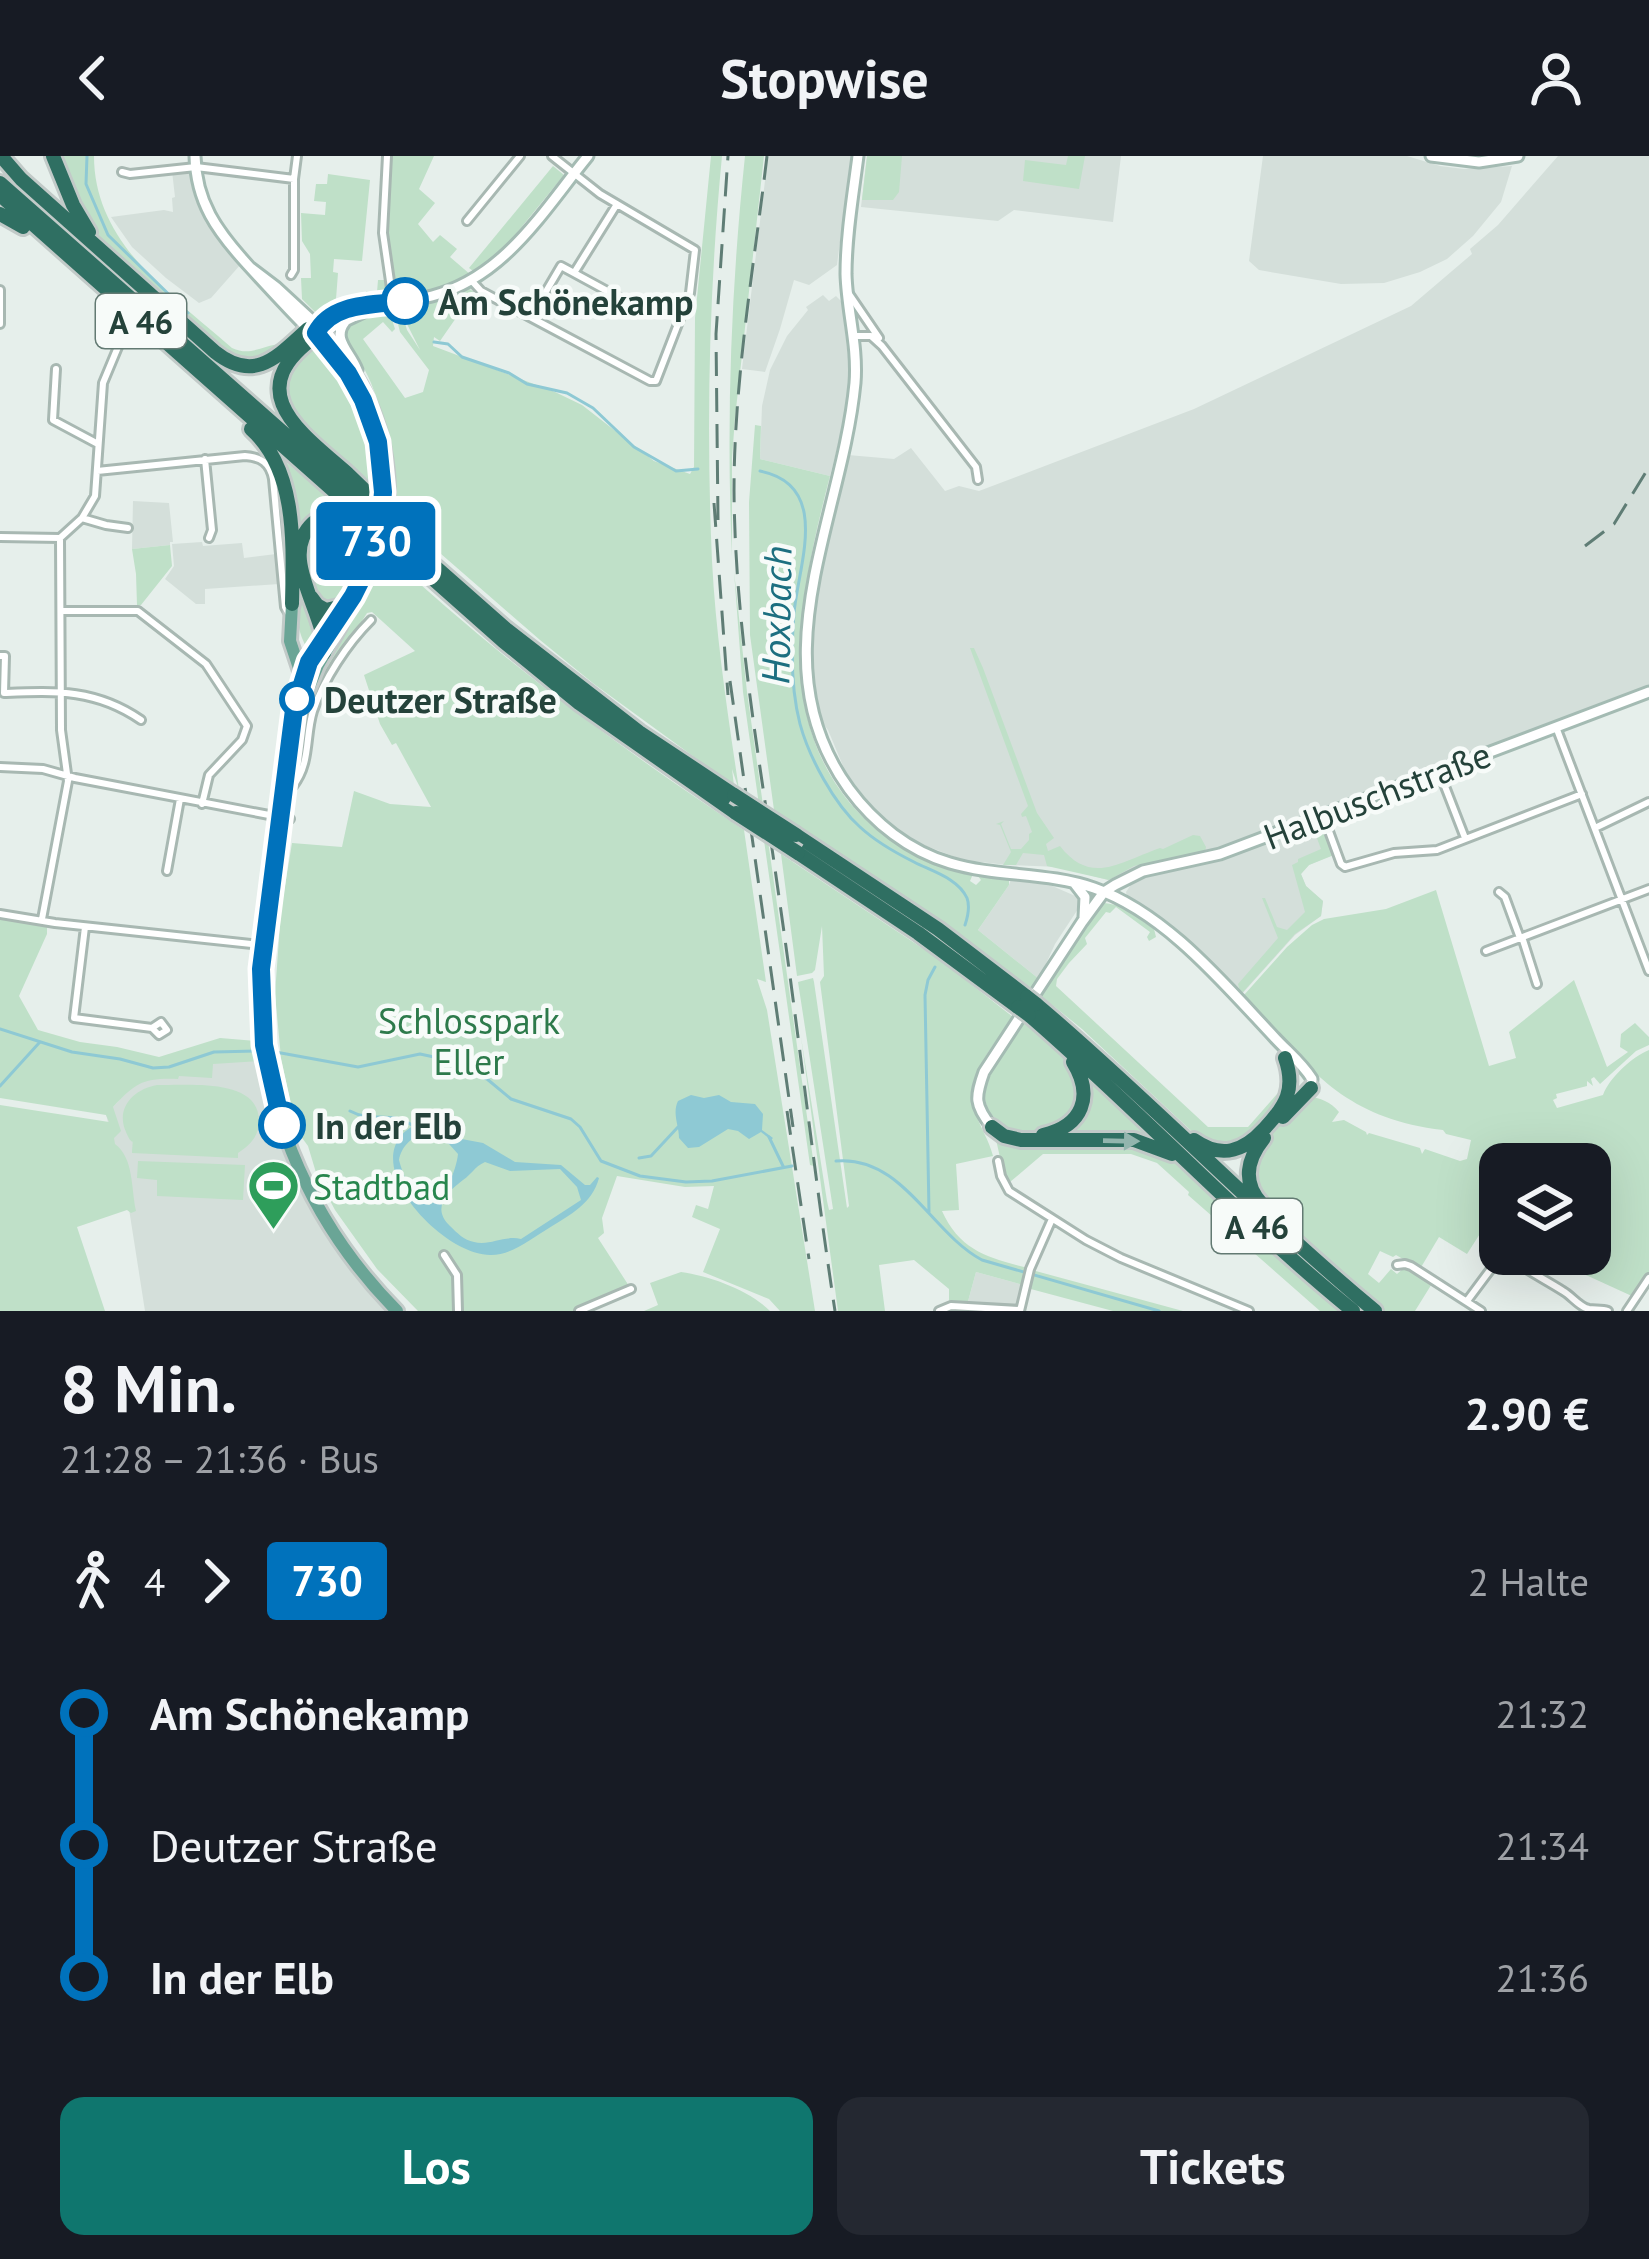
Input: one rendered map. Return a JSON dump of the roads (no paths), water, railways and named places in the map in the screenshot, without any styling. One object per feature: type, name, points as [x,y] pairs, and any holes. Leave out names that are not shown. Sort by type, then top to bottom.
[{"type":"highway","points":[[2,156],[110,260],[232,364],[263,364],[317,328]]},
{"type":"highway","points":[[53,156],[82,222],[110,260]]},
{"type":"highway","points":[[0,165],[33,212]]},
{"type":"highway","name":"A 46","points":[[0,183],[506,629],[639,732],[938,929],[1111,1070],[1272,1222],[1375,1311]]},
{"type":"highway","name":"A 46","points":[[0,195],[371,526],[579,703],[1028,1006],[1056,1039],[1353,1311]]},
{"type":"highway","points":[[0,210],[258,436],[284,485],[291,612]]},
{"type":"highway","points":[[317,328],[283,370],[279,389],[284,410],[308,440],[402,527],[421,556]]},
{"type":"highway","points":[[258,436],[283,447]]},
{"type":"highway","points":[[318,654],[324,636],[306,587],[302,540],[312,524],[339,514],[371,526]]},
{"type":"highway","points":[[306,587],[323,609],[347,605]]},
{"type":"highway","points":[[991,1123],[1009,1132],[1034,1135],[1061,1130],[1074,1118],[1083,1102],[1083,1081],[1056,1039]]},
{"type":"highway","points":[[1174,1130],[1210,1150],[1244,1147],[1287,1101],[1291,1079],[1286,1058]]},
{"type":"highway","points":[[1272,1222],[1270,1212],[1252,1192],[1249,1162],[1260,1142],[1311,1088]]},
{"type":"highway","points":[[991,1123],[1004,1136],[1022,1140],[1141,1141],[1182,1156]]},
{"type":"main road","points":[[317,328],[353,307],[435,295],[471,280],[507,255],[588,156]]},
{"type":"main road","points":[[858,156],[846,263],[855,378],[850,420],[818,556],[807,636],[809,693],[819,735],[835,768],[876,820],[904,842],[953,864],[1073,883],[1126,904],[1210,970],[1310,1075],[1311,1088]]},
{"type":"main road","points":[[1431,156],[1479,162],[1518,156]]},
{"type":"main road","points":[[195,162],[199,189],[212,221],[251,268],[317,328],[360,379]]},
{"type":"main road","points":[[317,328],[387,303]]},
{"type":"main road","points":[[348,318],[339,337],[353,360],[382,438],[386,495],[364,588],[303,678],[294,710],[295,766],[261,1006],[306,1185],[356,1265],[397,1311]]},
{"type":"main road","points":[[317,328],[363,400],[378,442],[386,495]]},
{"type":"main road","points":[[324,636],[364,577],[376,550]]},
{"type":"main road","points":[[291,612],[302,646],[318,654]]},
{"type":"main road","points":[[291,612],[290,646],[303,678]]},
{"type":"main road","points":[[286,819],[303,705],[318,654]]},
{"type":"main road","name":"Halbuschstraße","points":[[1104,892],[1129,877],[1204,859],[1649,692]]},
{"type":"main road","points":[[1126,904],[1123,892],[1129,877]]},
{"type":"main road","points":[[1073,883],[1085,897],[1082,922]]},
{"type":"main road","points":[[991,1123],[983,1104],[986,1069],[1104,892]]},
{"type":"main road","points":[[1276,1039],[1311,1088]]},
{"type":"main road","points":[[291,1138],[340,1231],[409,1311]]},
{"type":"street","points":[[291,275],[297,156]]},
{"type":"street","points":[[387,156],[383,233],[387,303]]},
{"type":"street","points":[[467,221],[520,156]]},
{"type":"street","points":[[471,280],[481,291],[656,381],[690,293],[695,250],[617,204],[552,156]]},
{"type":"street","points":[[122,172],[195,162],[294,178]]},
{"type":"street","points":[[574,273],[617,204]]},
{"type":"street","points":[[531,317],[561,266],[631,304],[638,302]]},
{"type":"street","points":[[848,294],[976,467],[978,480]]},
{"type":"street","points":[[0,324],[1,296]]},
{"type":"street","points":[[854,336],[871,336],[882,346]]},
{"type":"street","points":[[0,537],[60,538],[82,518],[95,496],[103,383],[118,347]]},
{"type":"street","points":[[56,369],[53,420],[98,444]]},
{"type":"street","points":[[97,471],[259,458],[274,479],[291,612]]},
{"type":"street","points":[[205,459],[209,538]]},
{"type":"street","points":[[82,518],[128,528]]},
{"type":"street","points":[[42,919],[69,776],[61,730],[60,538]]},
{"type":"street","points":[[62,611],[138,611],[206,664],[218,680],[246,722],[246,733],[208,775],[202,804]]},
{"type":"street","points":[[295,766],[314,709],[348,647],[371,620]]},
{"type":"street","points":[[0,656],[5,656],[4,693],[62,692],[108,700],[140,720]]},
{"type":"street","points":[[1556,727],[1649,971]]},
{"type":"street","points":[[0,767],[43,769],[286,819]]},
{"type":"street","points":[[1439,771],[1465,838]]},
{"type":"street","points":[[1323,815],[1344,867],[1394,853],[1437,850],[1582,794]]},
{"type":"street","points":[[166,871],[180,799]]},
{"type":"street","points":[[1595,828],[1649,802]]},
{"type":"street","points":[[1486,951],[1649,889]]},
{"type":"street","points":[[1499,892],[1505,897],[1537,984]]},
{"type":"street","points":[[0,914],[267,946]]},
{"type":"street","points":[[85,927],[74,1018],[152,1028]]},
{"type":"street","points":[[998,1162],[1009,1192],[1102,1250],[1249,1311]]},
{"type":"street","points":[[939,1311],[951,1306],[1020,1311],[1030,1269],[1052,1219]]},
{"type":"street","points":[[444,1255],[457,1275],[458,1311]]},
{"type":"street","points":[[1397,1265],[1405,1264],[1481,1311]]},
{"type":"street","points":[[1467,1301],[1487,1275]]},
{"type":"street","points":[[1532,1275],[1584,1307],[1608,1311]]},
{"type":"street","points":[[1627,1311],[1649,1278]]},
{"type":"street","points":[[579,1311],[631,1289]]},
{"type":"water","points":[[691,1095],[719,1095],[731,1102],[755,1104],[763,1114],[762,1130],[773,1138],[761,1132],[749,1139],[728,1129],[699,1147],[688,1148],[679,1138],[676,1110],[678,1101]]},
{"type":"water","points":[[419,1123],[431,1125],[451,1137],[483,1143],[515,1162],[561,1165],[585,1185],[599,1178],[580,1208],[522,1245],[491,1255],[470,1251],[427,1222],[409,1201],[397,1179],[393,1157],[400,1138]],"holes":[[[423,1135],[449,1144],[458,1154],[449,1183],[429,1205],[414,1192],[399,1160],[407,1143]],[[485,1162],[510,1171],[560,1169],[577,1187],[581,1200],[521,1239],[470,1241],[444,1219],[443,1201]]]},
{"type":"waterway","name":"Hoxbach","points":[[87,156],[86,184],[108,235],[188,313]]},
{"type":"waterway","name":"Hoxbach","points":[[434,342],[448,344],[462,357],[527,384],[567,393],[593,408],[634,447],[676,471],[698,469]]},
{"type":"waterway","name":"Hoxbach","points":[[760,471],[782,479],[796,492],[803,510],[806,530],[794,613],[792,669],[797,711],[810,751],[832,793],[860,827],[963,891],[968,904],[965,925]]},
{"type":"waterway","name":"Hoxbach","points":[[929,1212],[925,995],[935,967]]},
{"type":"waterway","points":[[0,1029],[72,1052],[153,1068],[214,1052],[260,1051]]},
{"type":"waterway","points":[[0,1086],[39,1043]]},
{"type":"waterway","points":[[270,1051],[358,1067],[420,1054],[434,1057],[487,1079],[511,1099],[571,1119],[601,1161],[640,1176],[712,1181],[792,1166]]},
{"type":"waterway","points":[[350,1111],[398,1119],[415,1127]]},
{"type":"waterway","points":[[639,1158],[651,1156],[678,1127]]},
{"type":"waterway","points":[[769,1137],[783,1166]]},
{"type":"waterway","points":[[836,1161],[859,1162],[879,1170],[982,1260],[1159,1311]]},
{"type":"railway","points":[[718,520],[716,334],[728,156]]},
{"type":"railway","points":[[767,156],[737,407],[735,542],[750,694],[835,1311]]},
{"type":"railway","points":[[1585,546],[1614,524],[1649,467]]},
{"type":"railway","points":[[714,503],[728,695]]},
{"type":"railway","points":[[730,681],[793,1127]]},
{"type":"railway","points":[[787,1111],[809,1259]]},
{"type":"place","name":"Am Schönekamp","points":[[405,301]]},
{"type":"place","name":"Deutzer Straße","points":[[297,699]]},
{"type":"place","name":"In der Elb","points":[[282,1125]]},
{"type":"place","name":"Stadtbad","points":[[274,1232]]},
{"type":"park label","name":"Schlosspark Eller","points":[[469,1040]]}]
